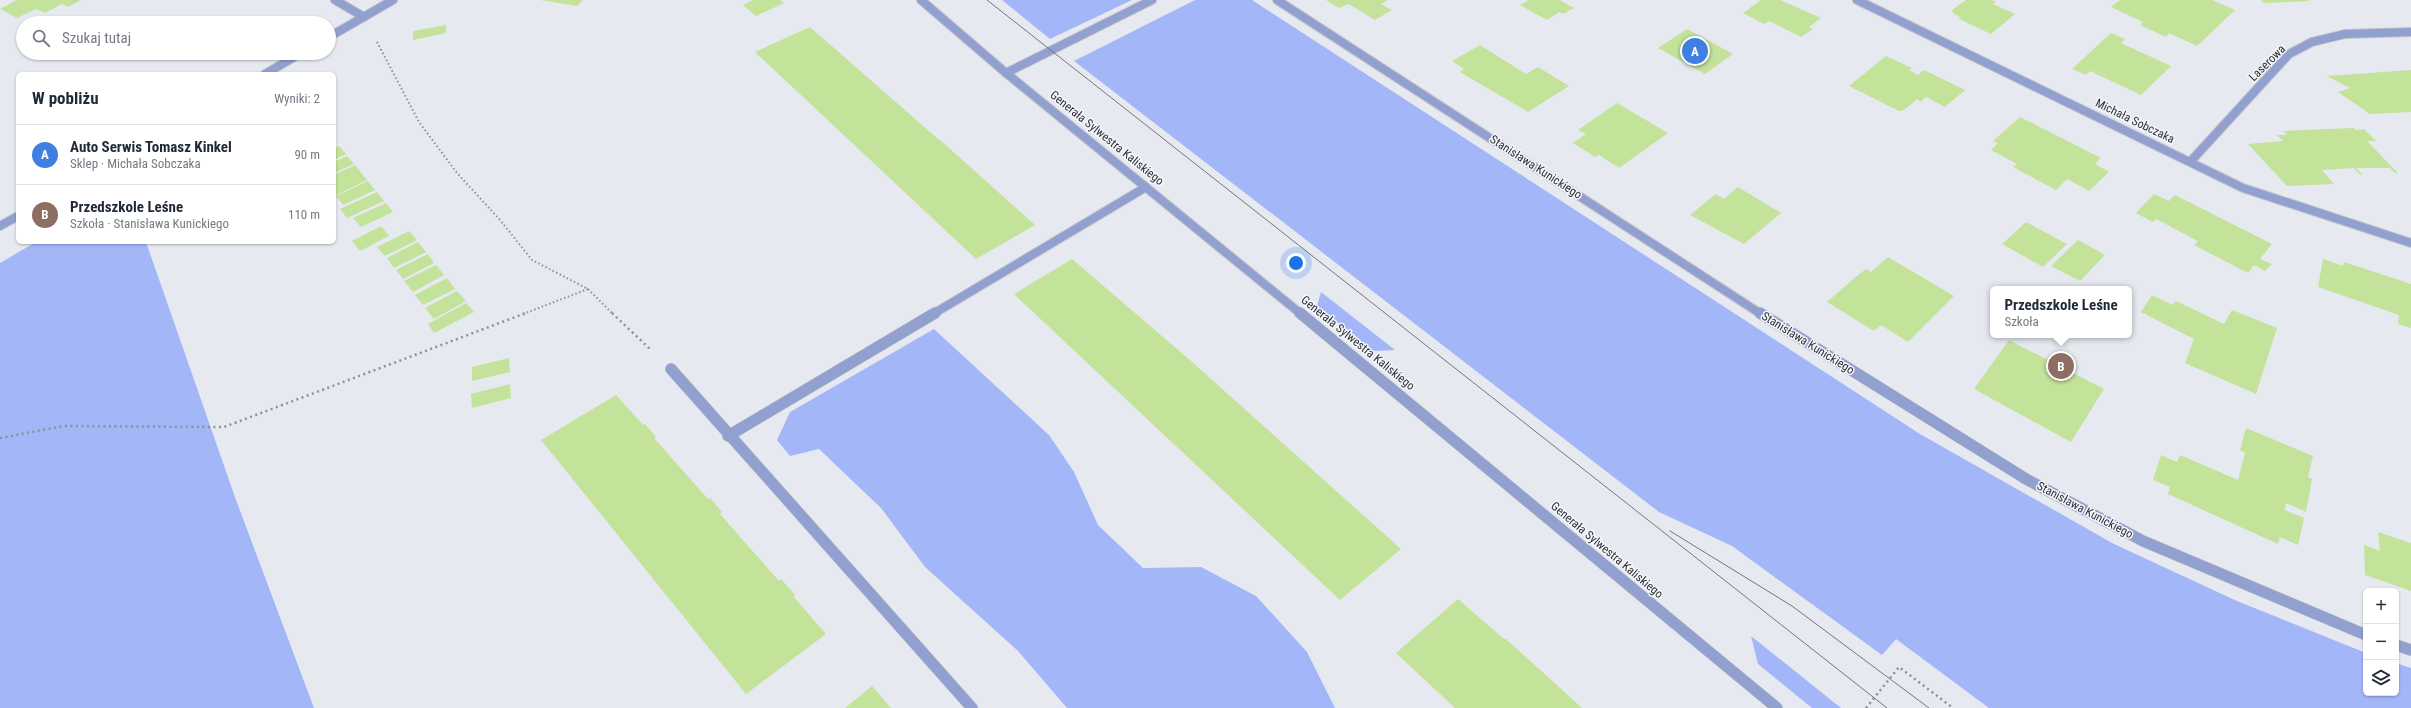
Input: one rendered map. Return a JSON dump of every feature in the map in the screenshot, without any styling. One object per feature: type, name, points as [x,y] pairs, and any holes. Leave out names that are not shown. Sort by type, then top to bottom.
[{"type":"street","points":[[335,0],[364,17]]},
{"type":"street","points":[[336,33],[393,0]]},
{"type":"street","name":"Generała Sylwestra Kaliskiego","points":[[921,0],[1006,73],[1379,377],[1777,708]]},
{"type":"street","points":[[1006,73],[1152,0]]},
{"type":"street","name":"Stanisława Kunickiego","points":[[1278,0],[1802,340],[2026,479],[2143,541],[2339,625],[2363,633]]},
{"type":"street","name":"Michała Sobczaka","points":[[1857,0],[2191,161],[2243,188],[2411,243]]},
{"type":"street","name":"Laserowa","points":[[2191,161],[2289,54],[2312,42],[2345,34],[2411,32]]},
{"type":"street","points":[[268,72],[289,60]]},
{"type":"street","points":[[728,436],[1146,187]]},
{"type":"street","points":[[0,226],[16,217]]},
{"type":"street","points":[[671,369],[728,436],[972,708]]},
{"type":"street","points":[[2399,646],[2411,650]]},
{"type":"path","points":[[364,17],[419,122],[457,174],[500,220],[532,260],[588,289],[671,369]]},
{"type":"path","points":[[0,438],[64,426],[224,427],[588,289]]},
{"type":"path","points":[[1866,708],[1899,667],[1953,708]]},
{"type":"shaded area","points":[[1002,0],[1132,0],[1050,39]]},
{"type":"shaded area","points":[[1195,0],[1252,0],[1920,434],[2114,544],[2237,601],[2363,652],[2363,696],[2399,696],[2399,664],[2411,668],[2411,708],[1989,708],[1896,639],[1882,655],[1732,546],[1659,512],[1074,61]]},
{"type":"shaded area","points":[[33,244],[147,244],[236,500],[314,708],[0,708],[0,263]]},
{"type":"shaded area","points":[[1321,292],[1395,350],[1373,351],[1317,306]]},
{"type":"shaded area","points":[[934,329],[1049,435],[1074,472],[1098,525],[1143,568],[1201,567],[1256,596],[1307,652],[1335,708],[1067,708],[1018,651],[925,567],[881,508],[819,449],[790,456],[777,440],[790,412]]},
{"type":"shaded area","points":[[1751,636],[1841,708],[1812,708],[1758,664]]},
{"type":"building","points":[[17,0],[81,0],[68,7],[62,4],[45,13],[36,9],[21,16],[16,16],[16,17],[0,9]]},
{"type":"building","points":[[540,0],[583,0],[577,6]]},
{"type":"building","points":[[753,0],[780,0],[784,3],[756,16],[743,5]]},
{"type":"building","points":[[1326,0],[1388,0],[1381,4],[1392,10],[1375,20],[1349,4],[1339,8]]},
{"type":"building","points":[[1529,0],[1559,0],[1574,8],[1563,14],[1559,12],[1547,20],[1520,5]]},
{"type":"building","points":[[1761,0],[1780,0],[1821,18],[1809,27],[1813,29],[1801,37],[1769,21],[1764,24],[1743,13]]},
{"type":"building","points":[[1966,0],[1992,0],[1996,2],[1993,4],[2015,14],[1991,34],[1959,19],[1961,18],[1953,13],[1952,10]]},
{"type":"building","points":[[2120,0],[2212,0],[2235,10],[2197,46],[2169,33],[2166,37],[2140,25],[2143,22],[2111,7]]},
{"type":"building","points":[[2261,0],[2309,0],[2309,1],[2264,3]]},
{"type":"building","points":[[446,25],[446,33],[413,40],[413,31]]},
{"type":"building","points":[[810,27],[1035,225],[976,259],[755,52]]},
{"type":"building","points":[[1687,29],[1733,54],[1705,74],[1658,48]]},
{"type":"building","points":[[2111,33],[2125,39],[2121,43],[2171,66],[2141,95],[2090,71],[2086,75],[2072,69]]},
{"type":"building","points":[[1480,45],[1526,74],[1538,67],[1569,86],[1528,112],[1460,72],[1464,69],[1452,61]]},
{"type":"building","points":[[1886,56],[1912,68],[1909,70],[1918,75],[1924,70],[1965,90],[1945,107],[1926,97],[1921,102],[1917,99],[1904,110],[1899,111],[1849,86]]},
{"type":"building","points":[[2411,70],[2411,112],[2370,114],[2338,92],[2350,88],[2327,76]]},
{"type":"building","points":[[1617,103],[1668,133],[1619,168],[1599,155],[1595,157],[1573,143],[1586,134],[1578,130]]},
{"type":"building","points":[[2020,117],[2101,158],[2095,164],[2109,172],[2089,191],[2067,179],[2056,190],[2013,167],[2017,164],[1991,150],[1998,143],[1993,141]]},
{"type":"building","points":[[2354,128],[2356,130],[2364,129],[2376,141],[2367,141],[2398,173],[2395,173],[2390,168],[2356,168],[2362,174],[2360,175],[2354,168],[2322,170],[2334,184],[2287,186],[2248,144],[2283,141],[2277,135],[2287,135],[2283,131]]},
{"type":"building","points":[[339,146],[346,154],[336,159],[336,147]]},
{"type":"building","points":[[347,156],[354,164],[336,172],[336,161]]},
{"type":"building","points":[[355,165],[367,180],[336,195],[336,174]]},
{"type":"building","points":[[368,181],[375,190],[343,205],[336,196]]},
{"type":"building","points":[[1738,187],[1781,213],[1744,244],[1690,215],[1716,194],[1724,199]]},
{"type":"building","points":[[377,192],[384,201],[347,218],[340,209]]},
{"type":"building","points":[[2154,194],[2169,201],[2175,195],[2272,244],[2260,259],[2272,264],[2265,271],[2254,265],[2248,273],[2194,245],[2198,241],[2156,219],[2153,222],[2136,213]]},
{"type":"building","points":[[386,203],[393,212],[361,227],[353,218]]},
{"type":"building","points":[[2026,222],[2067,244],[2043,267],[2002,244]]},
{"type":"building","points":[[381,226],[389,236],[360,251],[352,241]]},
{"type":"building","points":[[409,231],[417,240],[385,256],[377,247]]},
{"type":"building","points":[[2078,240],[2105,255],[2080,281],[2051,266]]},
{"type":"building","points":[[418,242],[426,252],[394,268],[387,258]]},
{"type":"building","points":[[428,254],[434,263],[403,279],[396,270]]},
{"type":"building","points":[[1888,257],[1954,296],[1908,342],[1881,325],[1874,331],[1827,302],[1866,269],[1871,272]]},
{"type":"building","points":[[1072,259],[1191,361],[1401,549],[1340,600],[1014,294]]},
{"type":"building","points":[[2323,259],[2343,266],[2344,262],[2411,284],[2411,328],[2398,324],[2399,315],[2318,287]]},
{"type":"building","points":[[436,265],[444,275],[413,292],[404,281]]},
{"type":"building","points":[[447,278],[455,289],[423,305],[415,295]]},
{"type":"building","points":[[457,291],[466,301],[434,319],[425,308]]},
{"type":"building","points":[[2152,295],[2173,305],[2176,301],[2224,324],[2232,310],[2277,328],[2256,394],[2185,363],[2194,339],[2141,312]]},
{"type":"building","points":[[466,303],[474,312],[434,333],[428,324]]},
{"type":"building","points":[[2009,340],[2104,389],[2071,442],[1974,389]]},
{"type":"building","points":[[509,358],[510,372],[472,381],[472,367]]},
{"type":"building","points":[[510,384],[511,398],[472,408],[471,394]]},
{"type":"building","points":[[616,395],[643,425],[645,424],[656,437],[654,438],[708,499],[710,498],[722,512],[720,514],[779,581],[781,579],[795,595],[793,596],[826,634],[746,694],[541,440]]},
{"type":"building","points":[[2246,428],[2313,456],[2308,477],[2312,479],[2306,512],[2286,503],[2285,510],[2304,518],[2298,545],[2280,537],[2278,544],[2168,494],[2170,487],[2153,480],[2161,455],[2177,462],[2180,455],[2238,480],[2245,453],[2240,450]]},
{"type":"building","points":[[2378,532],[2411,543],[2411,591],[2365,575],[2364,545],[2380,551]]},
{"type":"building","points":[[1458,599],[1504,639],[1506,639],[1582,708],[1455,708],[1396,653]]},
{"type":"building","points":[[872,686],[891,708],[845,708]]},
{"type":"tram line","points":[[987,0],[1887,708]]},
{"type":"tram line","points":[[1670,531],[1792,606],[1929,708]]},
{"type":"place","name":"Auto Serwis Tomasz Kinkel","points":[[1695,51]]},
{"type":"place","name":"Przedszkole Leśne","points":[[2061,366]]}]
